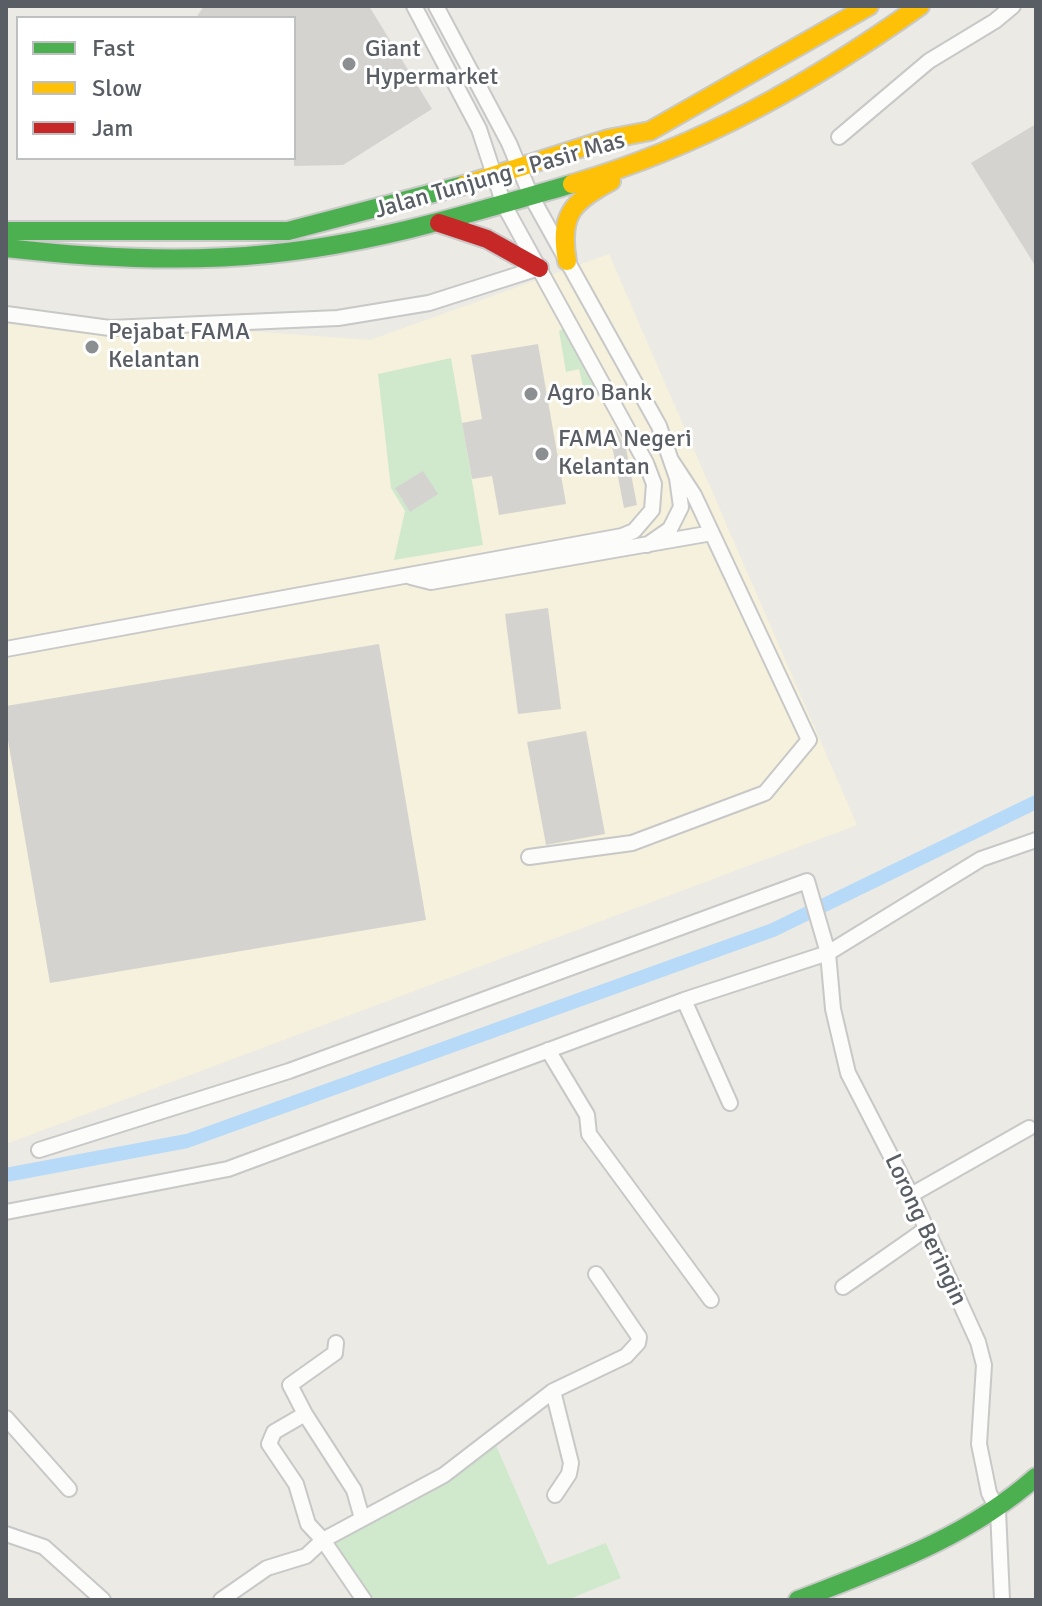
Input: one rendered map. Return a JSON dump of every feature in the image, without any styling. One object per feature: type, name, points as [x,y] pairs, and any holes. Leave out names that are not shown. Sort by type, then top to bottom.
[{"type":"main road","name":"Jalan Tunjung - Pasir Mas","points":[[6,248],[115,257],[236,255],[305,250],[439,223],[499,190],[524,182],[608,139],[650,131],[869,6]]},
{"type":"main road","name":"Jalan Tunjung - Pasir Mas","points":[[6,231],[288,231],[499,190],[673,151],[768,103],[920,6]]},
{"type":"main road","points":[[567,261],[562,230],[570,208],[595,190],[673,151]]},
{"type":"main road","points":[[439,223],[487,239],[539,268]]},
{"type":"main road","points":[[798,1600],[929,1547],[998,1510],[1036,1477]]},
{"type":"street","points":[[6,649],[622,536],[634,531],[652,510],[654,484],[636,440],[539,268],[499,190],[479,129],[414,6]]},
{"type":"street","points":[[436,6],[509,143],[524,182],[645,395],[671,460],[681,507],[670,529],[647,545]]},
{"type":"street","points":[[839,137],[929,61],[995,21],[1013,6]]},
{"type":"street","points":[[6,314],[110,328],[338,318],[429,303],[539,268]]},
{"type":"street","points":[[529,857],[632,843],[765,793],[809,740],[686,479],[671,460]]},
{"type":"street","points":[[411,577],[431,582],[712,533]]},
{"type":"street","points":[[6,1212],[228,1169],[684,1000],[828,953],[981,859],[1036,840]]},
{"type":"street","name":"Lorong Beringin","points":[[39,1150],[289,1071],[807,881],[828,953],[833,1009],[846,1066],[911,1195],[978,1342],[984,1365],[979,1444],[989,1493],[998,1510],[1002,1600]]},
{"type":"street","points":[[684,1000],[730,1103]]},
{"type":"street","points":[[548,1050],[587,1115],[589,1134],[711,1300]]},
{"type":"street","points":[[911,1195],[1029,1128]]},
{"type":"street","points":[[843,1287],[926,1229]]},
{"type":"street","points":[[221,1600],[267,1568],[306,1556],[323,1540],[444,1475],[553,1391],[626,1356],[638,1343],[628,1317],[596,1274]]},
{"type":"street","points":[[336,1343],[335,1353],[290,1385],[354,1490],[362,1518]]},
{"type":"street","points":[[553,1391],[571,1463],[569,1474],[555,1495]]},
{"type":"street","points":[[305,1414],[274,1432],[269,1444],[296,1484],[308,1524],[323,1540],[364,1600]]},
{"type":"street","points":[[6,1418],[11,1435],[69,1489]]},
{"type":"street","points":[[6,1534],[44,1547],[103,1600]]},
{"type":"shaded area","points":[[609,254],[857,825],[6,1144],[6,313],[370,340]]},
{"type":"green space","points":[[568,326],[607,394],[586,399],[579,369],[566,372],[559,331]]},
{"type":"green space","points":[[451,358],[483,545],[394,560],[405,511],[391,488],[378,374]]},
{"type":"green space","points":[[495,1443],[548,1565],[606,1543],[621,1578],[567,1600],[366,1600],[335,1550],[336,1543]]},
{"type":"building","name":"Giant Hypermarket","points":[[204,6],[369,6],[432,109],[343,165],[294,166],[296,16],[197,16]]},
{"type":"building","points":[[1036,124],[1036,267],[971,163]]},
{"type":"building","points":[[538,344],[566,504],[499,515],[492,476],[472,479],[462,423],[482,419],[471,355]]},
{"type":"building","points":[[616,429],[626,448],[637,505],[624,508],[609,430]]},
{"type":"building","points":[[423,471],[438,494],[410,512],[395,488]]},
{"type":"building","points":[[548,608],[561,709],[518,714],[505,614]]},
{"type":"building","points":[[379,644],[426,920],[50,983],[6,729],[6,706]]},
{"type":"building","points":[[586,731],[605,834],[546,845],[527,742]]},
{"type":"waterway","points":[[6,1175],[187,1141],[773,930],[1036,802]]},
{"type":"traffic: fast","points":[[6,248],[137,258],[268,254],[384,235],[572,184]]},
{"type":"traffic: fast","points":[[6,231],[288,231],[464,185]]},
{"type":"traffic: fast","points":[[798,1600],[892,1563],[953,1534],[982,1517],[1036,1477]]},
{"type":"traffic: slow","points":[[464,185],[608,139],[650,131],[869,6]]},
{"type":"traffic: slow","points":[[572,184],[666,151],[754,110],[838,61],[920,6]]},
{"type":"traffic: slow","points":[[567,261],[565,232],[571,212],[587,196],[611,181]]},
{"type":"traffic: jam","points":[[439,223],[487,239],[539,268]]},
{"type":"place","name":"Giant Hypermarket","points":[[349,64]]},
{"type":"place","name":"Pejabat FAMA Kelantan","points":[[92,347]]},
{"type":"place","name":"Agro Bank","points":[[531,394]]},
{"type":"place","name":"FAMA Negeri Kelantan","points":[[542,454]]}]
